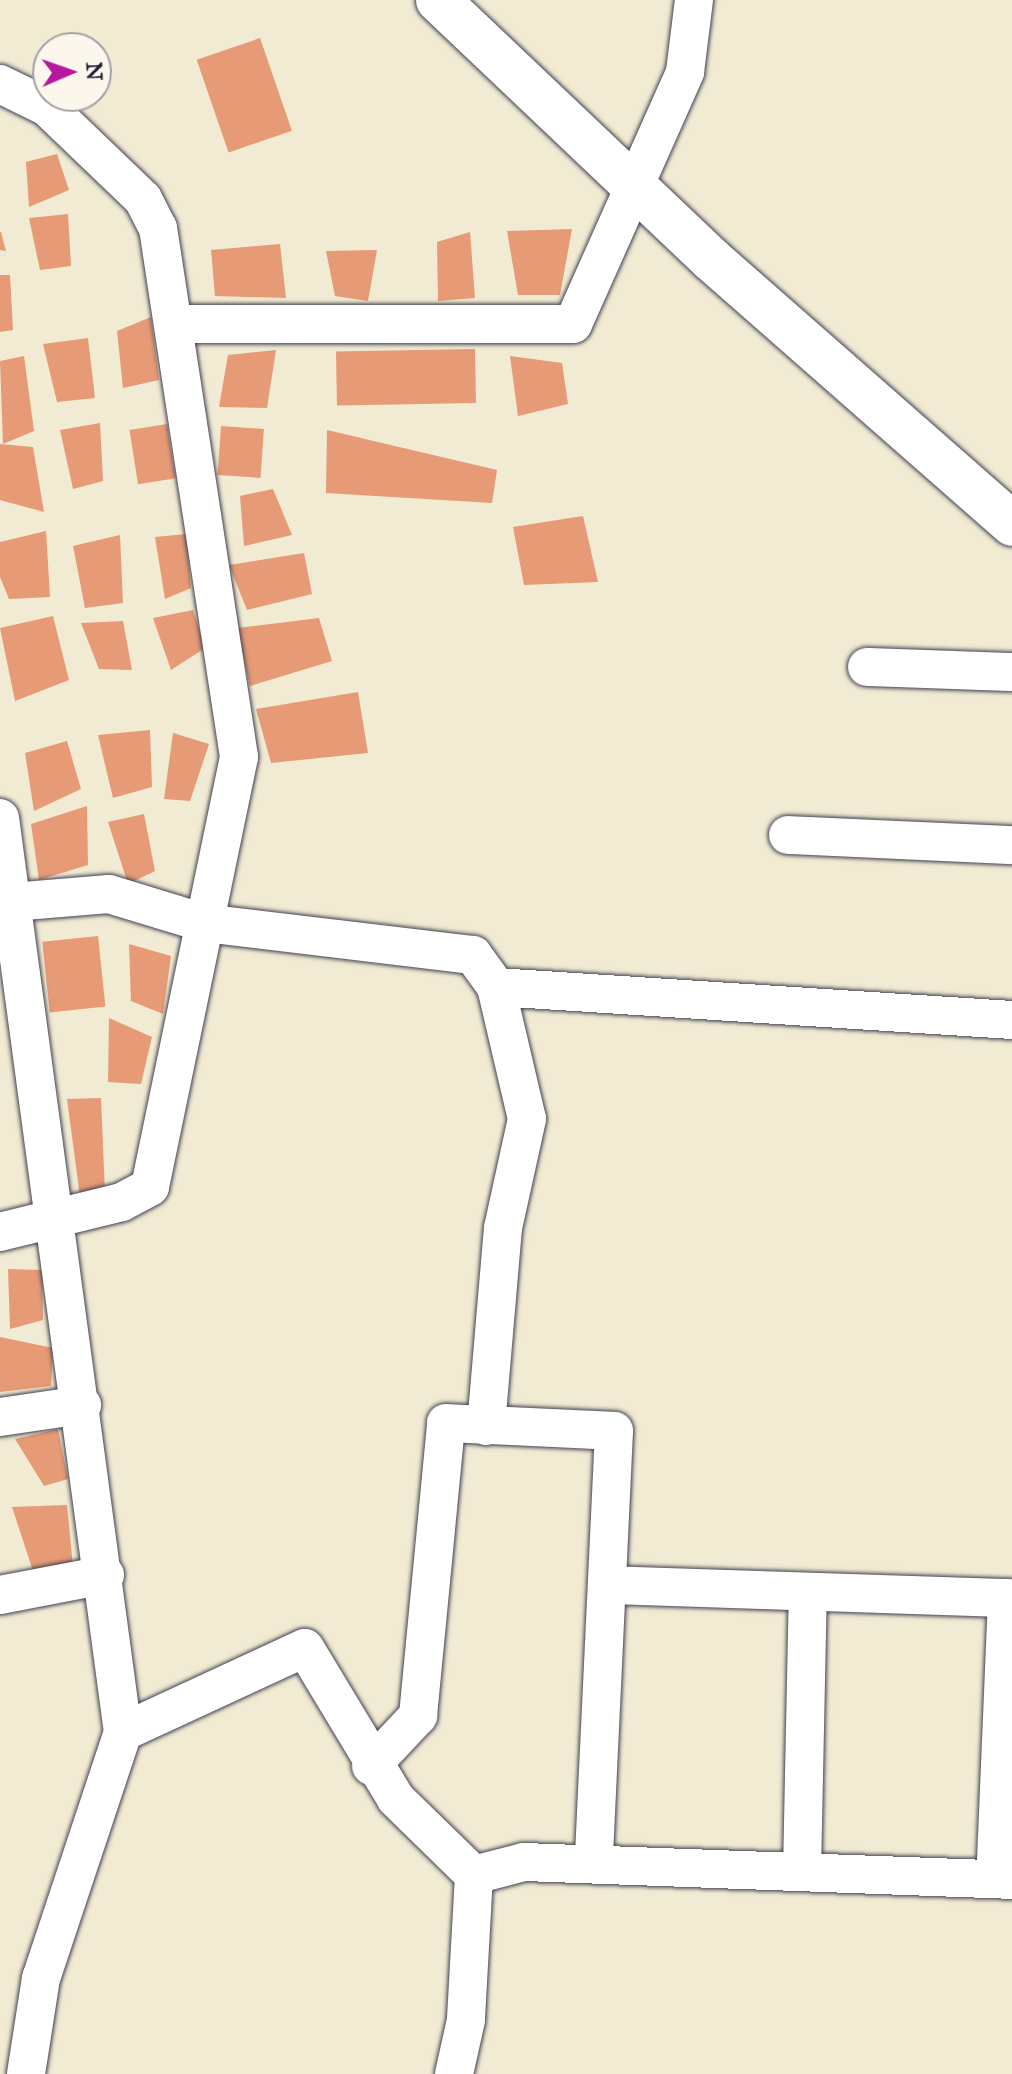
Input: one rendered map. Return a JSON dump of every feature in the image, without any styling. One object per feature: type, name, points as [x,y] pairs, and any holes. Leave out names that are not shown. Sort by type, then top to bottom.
[{"type":"street","points":[[438,0],[635,187],[1012,524]]},
{"type":"street","points":[[174,324],[573,324],[685,72],[694,0]]},
{"type":"street","points":[[0,84],[47,107],[143,199],[158,228],[239,757],[150,1187],[56,1220],[0,1232]]},
{"type":"street","points":[[867,667],[1012,672]]},
{"type":"street","points":[[0,818],[105,1575],[123,1732],[41,1978],[26,2074]]},
{"type":"street","points":[[788,835],[1012,845]]},
{"type":"street","points":[[12,902],[109,894],[204,923],[473,955],[496,987],[527,1119],[503,1228],[486,1426]]},
{"type":"street","points":[[496,987],[1012,1020]]},
{"type":"street","points":[[0,1417],[82,1405]]},
{"type":"street","points":[[371,1766],[418,1716],[446,1423],[614,1431],[594,1863]]},
{"type":"street","points":[[0,1595],[105,1575]]},
{"type":"street","points":[[474,1875],[524,1862],[1003,1879],[1007,1598],[608,1585]]},
{"type":"street","points":[[802,1871],[808,1592]]},
{"type":"street","points":[[123,1732],[305,1648],[371,1766],[474,1875],[466,2020],[454,2074]]},
{"type":"building","points":[[260,38],[292,131],[229,152],[197,60]]},
{"type":"building","points":[[57,154],[69,190],[29,207],[26,162]]},
{"type":"building","points":[[68,214],[71,266],[40,270],[29,218]]},
{"type":"building","points":[[572,229],[560,295],[518,295],[507,231]]},
{"type":"building","points":[[1,232],[6,251],[0,250]]},
{"type":"building","points":[[470,232],[475,298],[438,301],[437,242]]},
{"type":"building","points":[[280,244],[286,298],[215,296],[211,250]]},
{"type":"building","points":[[377,250],[368,301],[335,296],[326,251]]},
{"type":"building","points":[[0,275],[10,275],[13,330],[0,332]]},
{"type":"building","points":[[151,317],[159,380],[123,388],[117,331]]},
{"type":"building","points":[[88,338],[95,398],[57,402],[43,344]]},
{"type":"building","points":[[475,349],[476,403],[337,405],[336,351]]},
{"type":"building","points":[[276,350],[267,408],[219,407],[228,355]]},
{"type":"building","points":[[24,356],[34,431],[3,444],[0,361]]},
{"type":"building","points":[[510,356],[562,363],[568,404],[518,416]]},
{"type":"building","points":[[100,423],[103,481],[73,489],[60,430]]},
{"type":"building","points":[[167,424],[176,478],[138,484],[129,430]]},
{"type":"building","points":[[221,426],[264,429],[260,478],[218,475]]},
{"type":"building","points":[[327,430],[497,470],[492,503],[326,493]]},
{"type":"building","points":[[0,444],[33,447],[44,512],[0,500]]},
{"type":"building","points":[[273,489],[292,535],[244,546],[240,496]]},
{"type":"building","points":[[583,516],[598,582],[524,585],[513,527]]},
{"type":"building","points":[[46,531],[50,597],[9,599],[0,577],[0,542]]},
{"type":"building","points":[[186,534],[191,588],[165,599],[155,537]]},
{"type":"building","points":[[120,535],[123,603],[85,608],[73,546]]},
{"type":"building","points":[[304,553],[312,594],[247,610],[229,565]]},
{"type":"building","points":[[193,610],[205,648],[171,670],[153,618]]},
{"type":"building","points":[[53,616],[69,680],[15,701],[0,628]]},
{"type":"building","points":[[319,618],[332,661],[250,686],[237,628]]},
{"type":"building","points":[[123,621],[132,670],[99,669],[81,623]]},
{"type":"building","points":[[358,692],[368,753],[271,763],[256,709]]},
{"type":"building","points":[[150,730],[152,787],[113,798],[98,735]]},
{"type":"building","points":[[173,733],[209,744],[190,801],[164,799]]},
{"type":"building","points":[[67,741],[81,789],[34,811],[25,753]]},
{"type":"building","points":[[87,806],[88,865],[39,880],[31,824]]},
{"type":"building","points":[[144,814],[155,871],[128,884],[108,822]]},
{"type":"building","points":[[98,936],[105,1007],[50,1012],[42,942]]},
{"type":"building","points":[[129,944],[171,956],[163,1014],[131,1001]]},
{"type":"building","points":[[109,1018],[152,1037],[141,1084],[108,1082]]},
{"type":"building","points":[[101,1098],[105,1193],[80,1197],[67,1099]]},
{"type":"building","points":[[8,1269],[42,1270],[43,1320],[10,1329]]},
{"type":"building","points":[[0,1337],[53,1348],[51,1386],[0,1392]]},
{"type":"building","points":[[58,1429],[68,1479],[44,1486],[15,1439]]},
{"type":"building","points":[[67,1505],[73,1567],[33,1571],[12,1507]]}]
